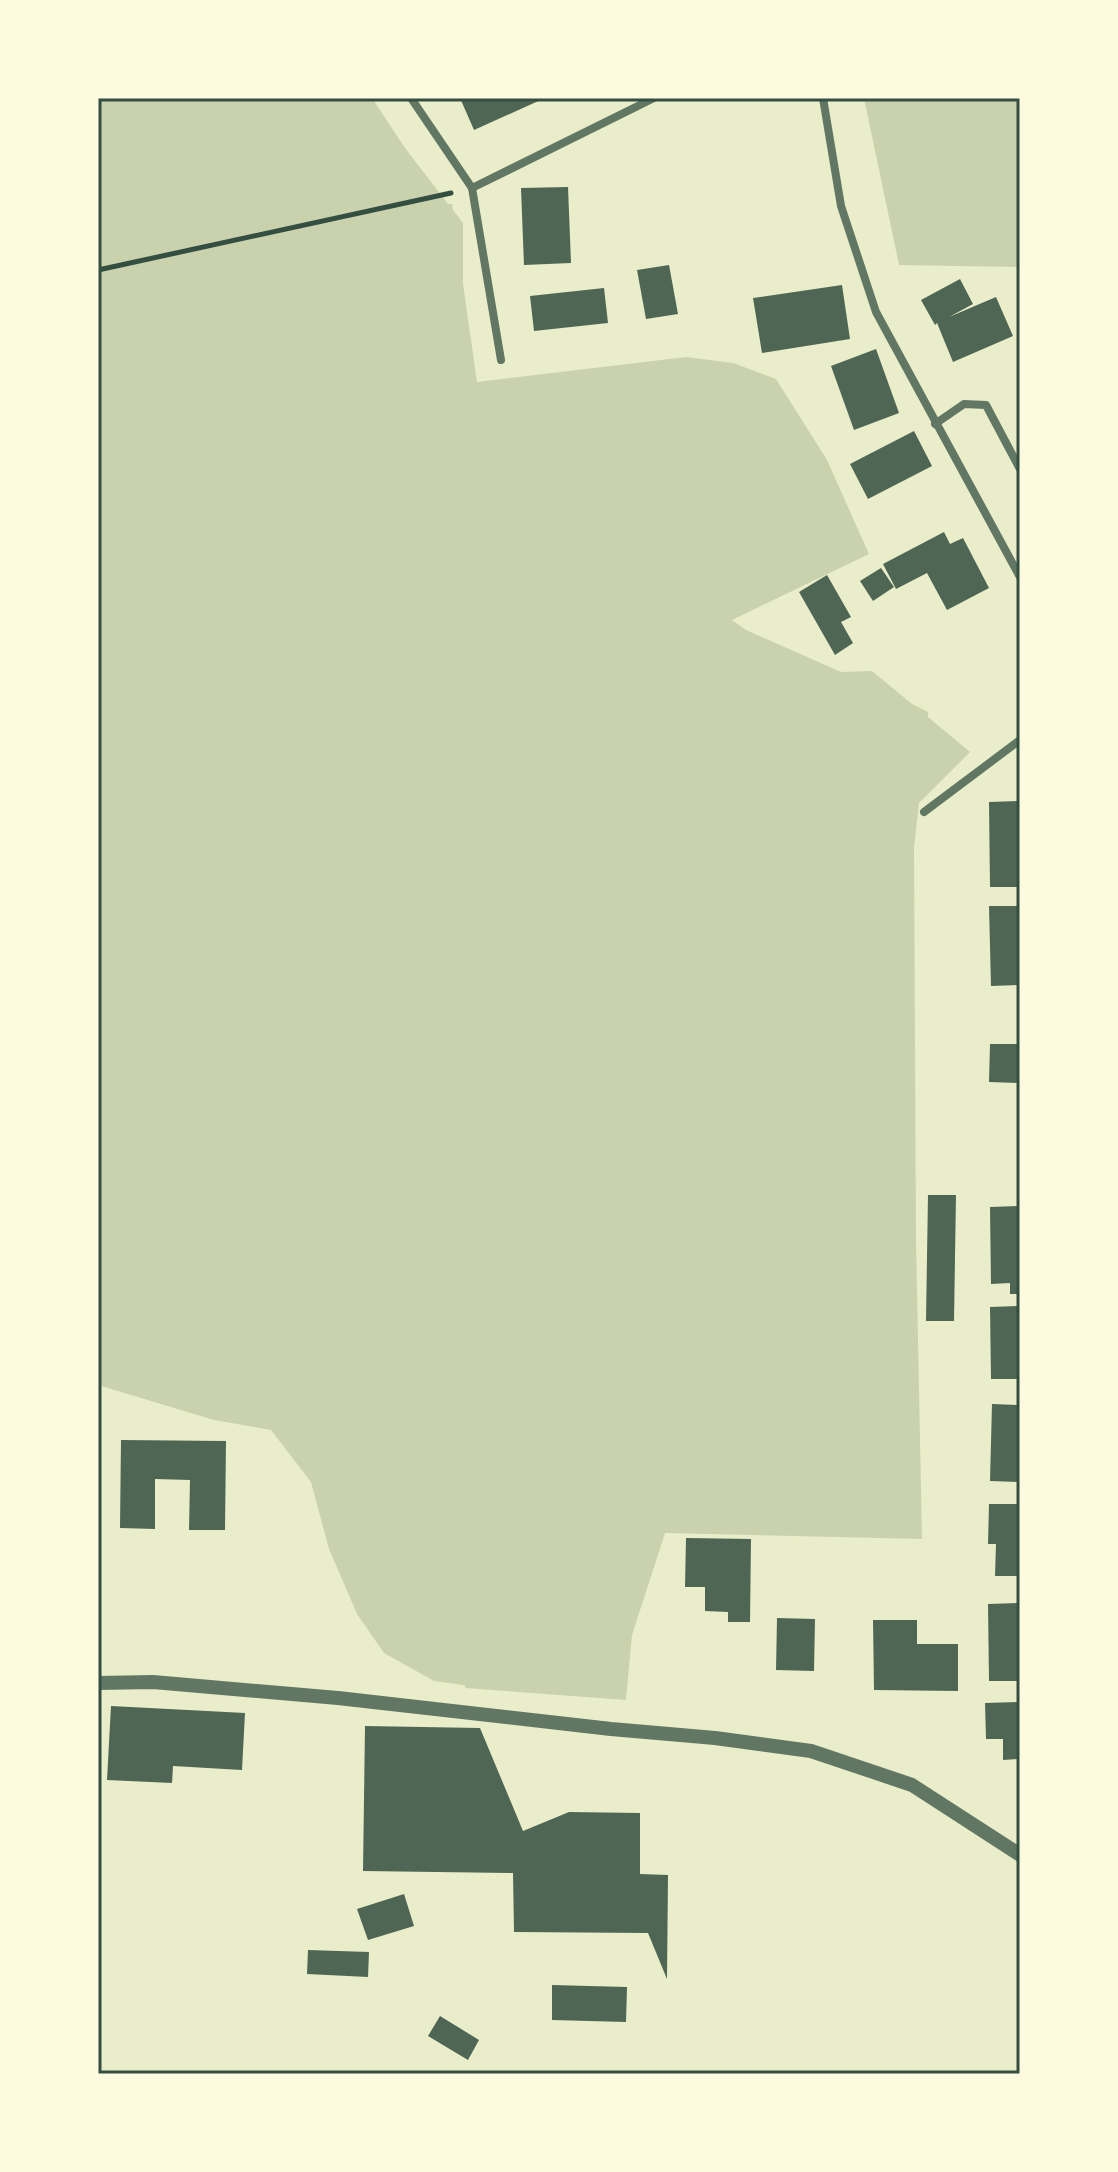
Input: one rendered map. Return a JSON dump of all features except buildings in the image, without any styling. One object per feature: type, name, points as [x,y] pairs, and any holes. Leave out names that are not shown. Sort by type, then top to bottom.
[{"type":"street","points":[[411,98],[472,188],[501,360]]},
{"type":"street","points":[[472,188],[654,98]]},
{"type":"street","points":[[823,98],[841,206],[876,312],[1020,577]]},
{"type":"street","points":[[935,424],[964,404],[986,405],[1020,469]]},
{"type":"street","points":[[924,812],[1020,740]]},
{"type":"street","points":[[98,1683],[153,1682],[338,1698],[811,1751],[912,1785],[1020,1855]]},
{"type":"path","points":[[98,270],[472,188]]},
{"type":"green space","points":[[98,98],[372,98],[405,148],[448,204],[452,204],[463,223],[463,284],[477,382],[686,357],[733,363],[776,379],[827,460],[869,554],[732,620],[746,630],[841,672],[872,671],[912,704],[928,712],[928,717],[970,752],[919,803],[914,848],[916,1240],[922,1539],[665,1533],[632,1635],[626,1700],[466,1688],[464,1685],[434,1681],[384,1653],[357,1614],[329,1549],[311,1482],[271,1430],[214,1420],[98,1385]]},
{"type":"green space","points":[[864,98],[1020,98],[1020,267],[899,265]]}]
